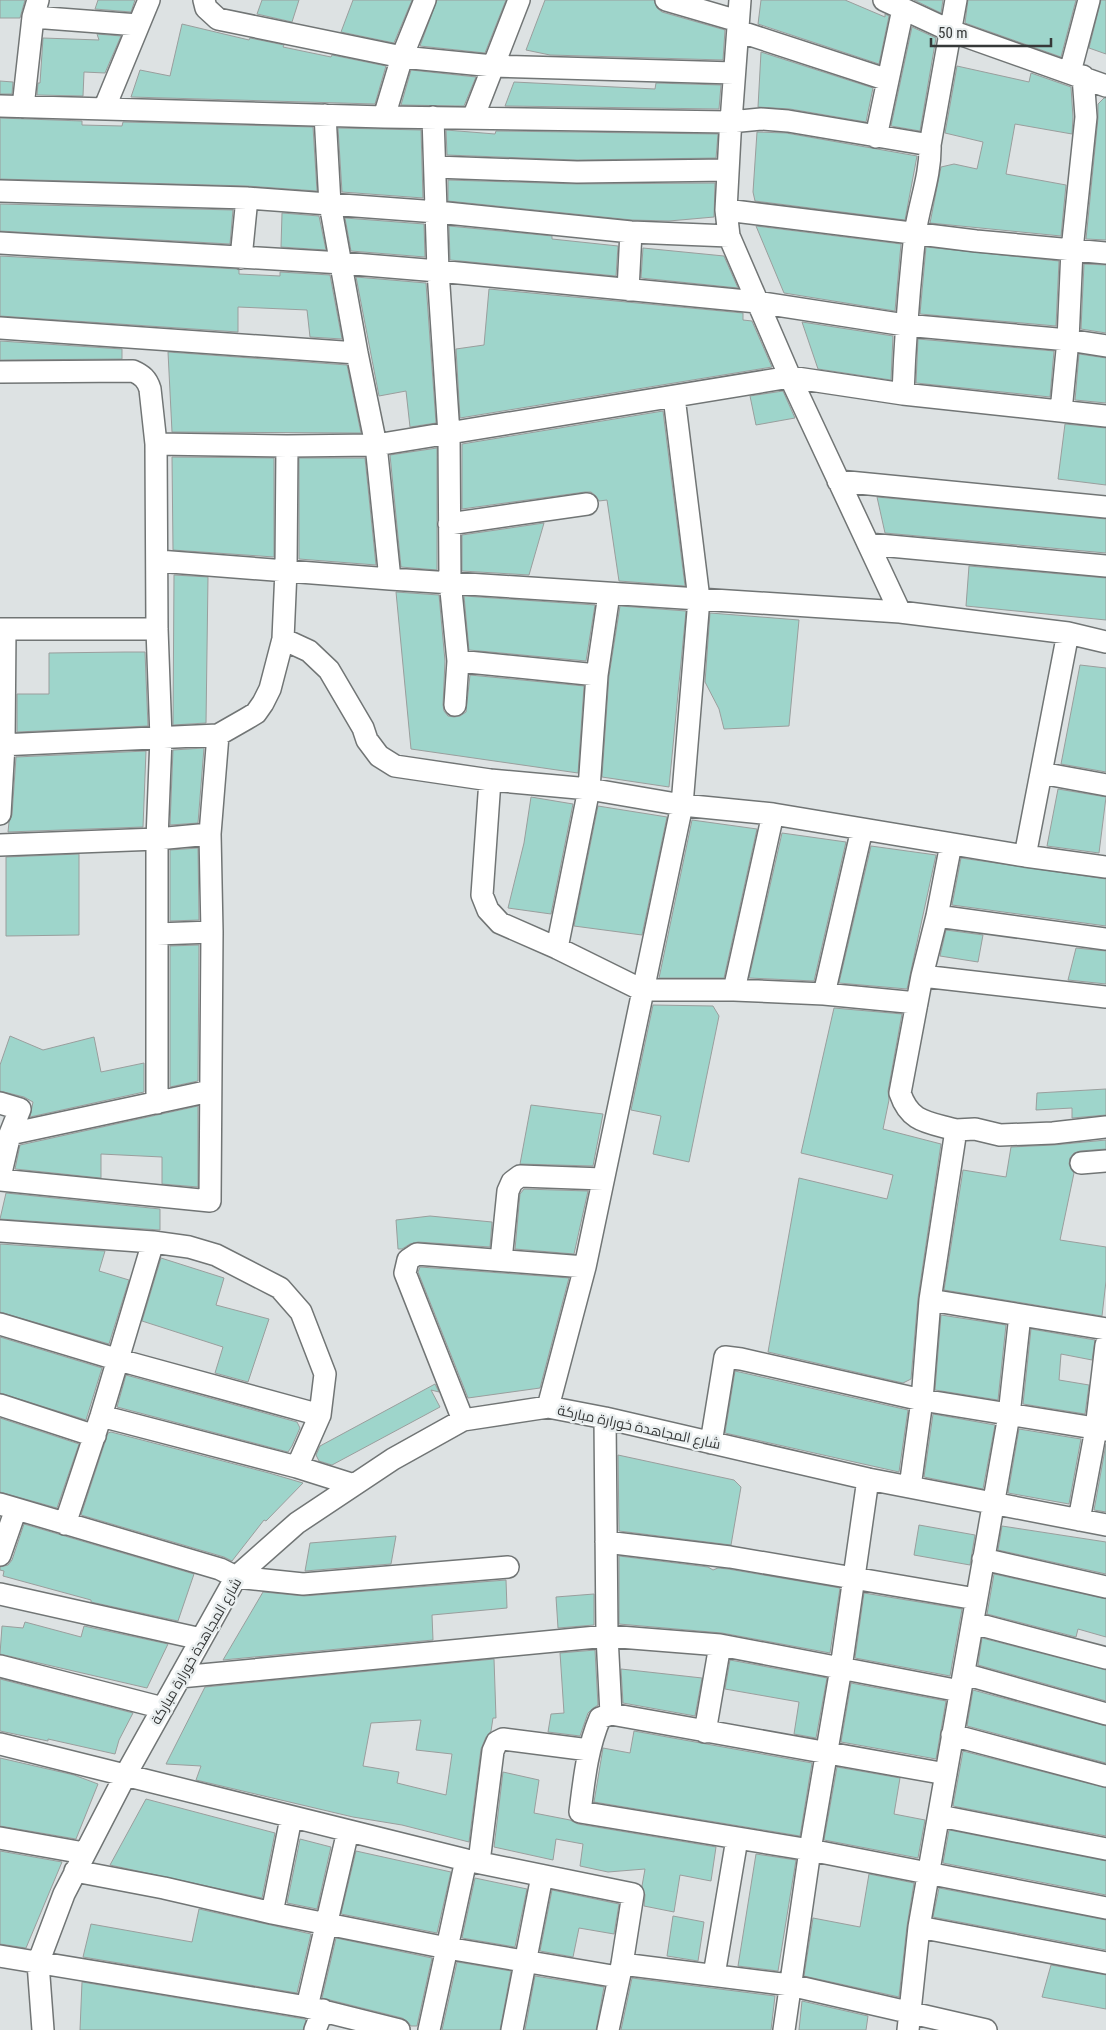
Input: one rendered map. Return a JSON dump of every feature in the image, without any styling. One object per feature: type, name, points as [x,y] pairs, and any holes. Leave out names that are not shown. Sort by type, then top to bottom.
[{"type":"street","points":[[104,109],[148,0]]},
{"type":"street","points":[[204,0],[206,8],[218,19],[402,57],[493,66],[734,73]]},
{"type":"street","points":[[384,117],[402,57],[425,0]]},
{"type":"street","points":[[473,118],[519,0]]},
{"type":"street","points":[[666,0],[888,80]]},
{"type":"street","points":[[740,0],[730,122],[726,210],[729,236],[790,377],[900,612]]},
{"type":"street","points":[[903,394],[906,326],[916,232],[930,160],[930,144],[956,0]]},
{"type":"street","points":[[1061,410],[1068,340],[1072,250],[1086,117],[1076,74],[1090,0]]},
{"type":"street","points":[[876,136],[888,80],[893,5],[951,31],[1106,86]]},
{"type":"street","points":[[23,107],[35,8],[138,25]]},
{"type":"street","points":[[0,106],[384,117],[730,122],[761,119],[788,121],[930,144]]},
{"type":"street","points":[[325,115],[330,204],[376,445],[390,579]]},
{"type":"street","points":[[433,117],[438,271],[449,434],[450,581],[458,661],[455,705]]},
{"type":"street","points":[[435,167],[578,172],[728,170]]},
{"type":"street","points":[[0,191],[247,198],[437,212],[631,232],[729,236]]},
{"type":"street","points":[[241,258],[247,198]]},
{"type":"street","points":[[726,210],[916,232],[976,241],[1106,253]]},
{"type":"street","points":[[628,290],[631,232]]},
{"type":"street","points":[[0,243],[342,263],[438,271],[757,302],[906,326],[1068,340],[1106,346]]},
{"type":"street","points":[[0,328],[357,353]]},
{"type":"street","points":[[0,372],[133,371],[142,375],[148,381],[150,389],[156,444],[157,629],[161,738],[157,839],[157,1103]]},
{"type":"street","points":[[156,444],[376,445],[790,377],[903,394],[1106,416]]},
{"type":"street","points":[[548,1408],[585,1267],[682,805],[698,599],[674,397]]},
{"type":"street","points":[[2,745],[218,735],[246,720],[256,712],[270,689],[283,639],[286,570],[287,446]]},
{"type":"street","points":[[838,481],[1106,507]]},
{"type":"street","points":[[449,524],[587,504]]},
{"type":"street","points":[[868,544],[1106,566]]},
{"type":"street","points":[[158,561],[390,579],[450,581],[609,594],[900,612],[1068,633],[1106,642]]},
{"type":"street","points":[[557,948],[589,789],[597,675],[609,594]]},
{"type":"street","points":[[0,814],[3,629],[157,629]]},
{"type":"street","points":[[1025,856],[1068,633]]},
{"type":"street","points":[[283,639],[309,651],[329,670],[363,728],[367,740],[378,756],[395,766],[490,780],[589,789],[682,805],[773,814],[1025,856],[1106,867]]},
{"type":"street","points":[[458,661],[597,675]]},
{"type":"street","points":[[0,1103],[20,1109],[10,1134],[0,1179],[210,1200],[212,932],[210,834],[218,735]]},
{"type":"street","points":[[1041,773],[1106,785]]},
{"type":"street","points":[[490,780],[482,896],[488,910],[500,923],[557,948],[642,990],[734,990],[824,994],[917,1003]]},
{"type":"street","points":[[734,990],[773,814]]},
{"type":"street","points":[[824,994],[862,829]]},
{"type":"street","points":[[0,845],[157,839],[210,834]]},
{"type":"street","points":[[951,844],[937,916],[922,976],[900,1093],[905,1107],[917,1119],[956,1130],[975,1129],[1000,1135],[1106,1127]]},
{"type":"street","points":[[937,916],[1106,939]]},
{"type":"street","points":[[157,934],[212,932]]},
{"type":"street","points":[[922,976],[1106,997]]},
{"type":"street","points":[[10,1134],[210,1091]]},
{"type":"street","points":[[910,1486],[922,1400],[930,1300],[956,1130]]},
{"type":"street","points":[[1081,1163],[1106,1161]]},
{"type":"street","points":[[501,1260],[508,1191],[512,1182],[520,1176],[603,1179]]},
{"type":"street","points":[[0,1231],[153,1242],[189,1247],[216,1255],[280,1288],[301,1312],[325,1374],[320,1415],[297,1467]]},
{"type":"street","points":[[65,1524],[119,1360],[153,1242]]},
{"type":"street","points":[[463,1420],[405,1272],[408,1260],[417,1254],[585,1267]]},
{"type":"street","points":[[930,1300],[1106,1329]]},
{"type":"street","points":[[908,2021],[919,1928],[928,1874],[940,1816],[952,1735],[1009,1415],[1020,1315]]},
{"type":"street","points":[[0,1324],[119,1360],[320,1415]]},
{"type":"street","points":[[1079,1520],[1101,1429],[1106,1345]]},
{"type":"street","points":[[710,1443],[725,1357],[922,1400],[1101,1429]]},
{"type":"street","points":[[0,1405],[297,1467],[354,1485]]},
{"type":"street","name":"شارع المجاهدة خورارة مباركة","points":[[43,2030],[38,1963],[49,1932],[80,1862],[126,1774],[236,1577],[297,1523],[394,1459],[463,1420],[548,1408],[605,1418],[868,1479],[1106,1525]]},
{"type":"street","points":[[605,1418],[607,1636],[611,1714]]},
{"type":"street","points":[[784,2030],[810,1850],[841,1668],[868,1479]]},
{"type":"street","points":[[0,1555],[8,1506],[220,1568],[236,1577],[303,1584],[508,1567]]},
{"type":"street","points":[[606,1542],[730,1557],[976,1599]]},
{"type":"street","points":[[983,1559],[1106,1588]]},
{"type":"street","points":[[0,1594],[201,1639]]},
{"type":"street","points":[[972,1622],[1106,1658]]},
{"type":"street","points":[[180,1677],[607,1636],[720,1645],[841,1668],[962,1682],[1106,1714]]},
{"type":"street","points":[[705,1732],[720,1645]]},
{"type":"street","points":[[0,1666],[163,1708]]},
{"type":"street","points":[[946,1774],[611,1714],[600,1718],[589,1750],[580,1812],[810,1850],[1106,1908]]},
{"type":"street","points":[[952,1735],[1106,1776]]},
{"type":"street","points":[[429,2030],[448,1948],[472,1861],[493,1751],[497,1742],[504,1739],[589,1750]]},
{"type":"street","points":[[0,1744],[126,1774],[291,1818],[472,1861],[633,1894],[608,2030]]},
{"type":"street","points":[[940,1816],[1106,1850]]},
{"type":"street","points":[[272,1913],[291,1818]]},
{"type":"street","points":[[315,2030],[315,2008],[326,1924],[348,1831]]},
{"type":"street","points":[[0,1838],[164,1888],[272,1913],[448,1948],[526,1962],[714,1975],[790,1985],[908,2021],[986,2030]]},
{"type":"street","points":[[714,1975],[737,1839]]},
{"type":"street","points":[[512,2030],[542,1876]]},
{"type":"street","points":[[919,1928],[1106,1963]]},
{"type":"street","points":[[0,1956],[315,2008],[399,2030]]},
{"type":"building","points":[[0,0],[25,0],[20,18],[0,18]]},
{"type":"building","points":[[98,0],[135,0],[131,12],[95,9]]},
{"type":"building","points":[[262,0],[299,0],[292,22],[257,14]]},
{"type":"building","points":[[353,0],[412,0],[394,43],[341,32]]},
{"type":"building","points":[[437,0],[506,0],[485,53],[420,46]]},
{"type":"building","points":[[545,0],[654,0],[657,8],[662,12],[725,30],[723,60],[550,55],[526,50]]},
{"type":"building","points":[[761,0],[845,0],[885,17],[885,14],[889,16],[879,64],[758,24]]},
{"type":"building","points":[[914,0],[943,0],[941,13]]},
{"type":"building","points":[[968,0],[1076,0],[1061,57],[965,23]]},
{"type":"building","points":[[1101,0],[1106,0],[1106,54],[1089,48]]},
{"type":"building","points":[[182,24],[249,40],[250,38],[284,45],[283,47],[331,57],[332,55],[386,66],[375,104],[131,97],[140,70],[170,76]]},
{"type":"building","points":[[912,27],[936,38],[920,131],[891,126]]},
{"type":"building","points":[[97,34],[121,36],[105,73],[84,72],[83,96],[37,95],[38,83],[40,83],[43,38],[99,40]]},
{"type":"building","points":[[761,52],[873,88],[866,122],[790,109],[758,107]]},
{"type":"building","points":[[957,66],[1029,82],[1031,73],[1071,87],[1072,134],[1015,124],[1006,174],[1066,185],[1061,236],[930,223],[941,167],[954,164],[977,169],[983,142],[945,133]]},
{"type":"building","points":[[411,70],[476,77],[464,106],[401,105]]},
{"type":"building","points":[[0,81],[13,82],[12,94],[0,94]]},
{"type":"building","points":[[514,82],[655,89],[656,83],[721,85],[719,109],[505,106]]},
{"type":"building","points":[[1106,98],[1106,240],[1086,239],[1098,104]]},
{"type":"building","points":[[0,118],[82,121],[82,125],[122,126],[123,122],[313,127],[317,191],[247,186],[0,179]]},
{"type":"building","points":[[338,128],[421,130],[423,198],[342,192]]},
{"type":"building","points":[[446,130],[495,134],[496,131],[718,134],[716,158],[577,160],[447,155]]},
{"type":"building","points":[[757,132],[786,133],[917,156],[905,220],[755,201],[753,192]]},
{"type":"building","points":[[448,180],[577,184],[715,183],[714,217],[669,221],[632,220],[448,201]]},
{"type":"building","points":[[0,204],[233,210],[230,244],[0,231]]},
{"type":"building","points":[[282,213],[319,216],[326,250],[281,247]]},
{"type":"building","points":[[345,218],[424,224],[425,257],[351,251]]},
{"type":"building","points":[[449,226],[552,236],[552,239],[618,246],[616,276],[450,260]]},
{"type":"building","points":[[756,226],[901,244],[895,311],[784,293]]},
{"type":"building","points":[[926,247],[1059,261],[1056,326],[920,314]]},
{"type":"building","points":[[643,248],[724,256],[738,288],[641,278]]},
{"type":"building","points":[[0,256],[237,269],[239,274],[280,276],[280,272],[330,275],[342,339],[310,337],[307,310],[238,307],[238,332],[0,316]]},
{"type":"building","points":[[1084,264],[1106,265],[1106,333],[1081,329]]},
{"type":"building","points":[[356,277],[426,283],[436,423],[410,427],[406,391],[379,396]]},
{"type":"building","points":[[489,289],[743,313],[743,320],[752,321],[772,367],[460,418],[456,349],[484,345]]},
{"type":"building","points":[[802,322],[893,336],[891,380],[818,369]]},
{"type":"building","points":[[918,339],[1054,351],[1050,397],[916,383]]},
{"type":"building","points":[[0,341],[122,349],[122,359],[0,360]]},
{"type":"building","points":[[168,352],[347,365],[361,433],[172,432]]},
{"type":"building","points":[[1079,354],[1106,358],[1106,403],[1075,400]]},
{"type":"building","points":[[783,391],[795,418],[756,425],[750,396]]},
{"type":"building","points":[[663,411],[685,586],[619,581],[607,500],[599,501],[591,492],[462,509],[462,444]]},
{"type":"building","points":[[1065,424],[1106,428],[1106,485],[1058,479]]},
{"type":"building","points":[[437,448],[437,570],[401,567],[390,455]]},
{"type":"building","points":[[172,457],[274,458],[274,557],[173,550]]},
{"type":"building","points":[[299,458],[365,458],[376,565],[299,559]]},
{"type":"building","points":[[877,497],[1106,519],[1106,553],[885,533]]},
{"type":"building","points":[[544,523],[529,575],[462,571],[462,535]]},
{"type":"building","points":[[969,566],[1106,578],[1106,620],[966,606]]},
{"type":"building","points":[[174,575],[208,577],[206,723],[173,725]]},
{"type":"building","points":[[396,592],[439,595],[445,661],[443,705],[444,711],[448,716],[460,716],[466,712],[470,675],[584,686],[578,773],[411,749]]},
{"type":"building","points":[[464,596],[595,605],[586,661],[469,650]]},
{"type":"building","points":[[620,606],[686,611],[669,787],[602,777],[609,676]]},
{"type":"building","points":[[710,613],[799,620],[789,726],[724,729],[719,709],[705,682]]},
{"type":"building","points":[[145,652],[148,726],[17,732],[17,694],[49,694],[49,653]]},
{"type":"building","points":[[1080,665],[1106,668],[1106,772],[1061,764]]},
{"type":"building","points":[[204,748],[198,823],[170,825],[173,750]]},
{"type":"building","points":[[146,751],[143,827],[8,832],[12,815],[16,757]]},
{"type":"building","points":[[1058,789],[1106,797],[1099,853],[1047,846]]},
{"type":"building","points":[[531,797],[573,804],[551,914],[508,908],[524,843]]},
{"type":"building","points":[[598,806],[667,817],[642,935],[574,926]]},
{"type":"building","points":[[692,820],[757,829],[724,978],[659,978]]},
{"type":"building","points":[[782,833],[846,842],[814,981],[749,978]]},
{"type":"building","points":[[871,846],[936,855],[907,989],[839,983]]},
{"type":"building","points":[[198,848],[199,920],[170,921],[170,850]]},
{"type":"building","points":[[79,854],[79,935],[6,936],[6,857]]},
{"type":"building","points":[[961,858],[1106,879],[1106,926],[952,905]]},
{"type":"building","points":[[946,930],[983,935],[978,962],[940,956]]},
{"type":"building","points":[[199,945],[198,1081],[170,1087],[170,946]]},
{"type":"building","points":[[1076,948],[1106,951],[1106,984],[1068,980]]},
{"type":"building","points":[[653,1005],[713,1006],[719,1016],[689,1162],[653,1154],[661,1116],[631,1110]]},
{"type":"building","points":[[834,1008],[902,1014],[883,1129],[941,1144],[918,1298],[911,1379],[903,1383],[768,1352],[799,1178],[887,1199],[893,1175],[801,1153]]},
{"type":"building","points":[[10,1036],[43,1050],[94,1037],[101,1072],[144,1063],[144,1092],[30,1117],[33,1102],[24,1097],[0,1091],[0,1065]]},
{"type":"building","points":[[1106,1089],[1106,1115],[1072,1118],[1072,1108],[1036,1110],[1037,1093]]},
{"type":"building","points":[[531,1105],[603,1114],[593,1166],[520,1164]]},
{"type":"building","points":[[198,1106],[198,1187],[162,1184],[162,1157],[101,1154],[101,1178],[15,1169],[20,1145]]},
{"type":"building","points":[[1106,1140],[1106,1149],[1080,1151],[1074,1153],[1070,1158],[1069,1164],[1074,1173],[1060,1240],[1106,1247],[1106,1281],[1102,1316],[944,1290],[963,1170],[1006,1177],[1011,1147]]},
{"type":"building","points":[[524,1189],[588,1191],[574,1254],[515,1249],[520,1194]]},
{"type":"building","points":[[6,1193],[160,1209],[160,1230],[0,1219]]},
{"type":"building","points":[[430,1216],[492,1222],[490,1247],[418,1242],[398,1249],[396,1220]]},
{"type":"building","points":[[0,1244],[105,1251],[99,1271],[129,1280],[109,1344],[0,1312]]},
{"type":"building","points":[[161,1258],[224,1278],[216,1305],[269,1319],[248,1382],[215,1373],[223,1347],[142,1321]]},
{"type":"building","points":[[420,1267],[569,1278],[540,1388],[468,1398],[418,1272]]},
{"type":"building","points":[[941,1315],[1006,1325],[998,1400],[935,1390]]},
{"type":"building","points":[[1031,1329],[1095,1340],[1092,1360],[1061,1354],[1059,1380],[1089,1385],[1085,1414],[1023,1404]]},
{"type":"building","points":[[0,1337],[102,1368],[86,1420],[0,1393]]},
{"type":"building","points":[[735,1371],[908,1410],[899,1472],[725,1433]]},
{"type":"building","points":[[126,1375],[297,1422],[300,1428],[288,1452],[117,1407]]},
{"type":"building","points":[[435,1384],[439,1392],[431,1390],[440,1407],[332,1465],[319,1461],[316,1455],[320,1446]]},
{"type":"building","points":[[933,1414],[995,1425],[983,1489],[924,1477]]},
{"type":"building","points":[[0,1418],[79,1444],[57,1508],[0,1492]]},
{"type":"building","points":[[1019,1429],[1081,1439],[1069,1504],[1008,1493]]},
{"type":"building","points":[[111,1432],[303,1483],[266,1521],[264,1520],[232,1561],[81,1515],[108,1433]]},
{"type":"building","points":[[1106,1444],[1106,1512],[1094,1510]]},
{"type":"building","points":[[618,1455],[734,1480],[741,1487],[731,1545],[619,1531]]},
{"type":"building","points":[[24,1524],[194,1574],[178,1621],[91,1602],[91,1600],[3,1576],[4,1571],[0,1570],[0,1567],[8,1565],[12,1560]]},
{"type":"building","points":[[919,1525],[975,1535],[970,1565],[914,1555]]},
{"type":"building","points":[[1002,1526],[1106,1542],[1106,1574],[998,1550]]},
{"type":"building","points":[[396,1536],[391,1564],[305,1571],[310,1543]]},
{"type":"building","points":[[619,1556],[708,1567],[713,1570],[718,1568],[728,1569],[840,1588],[830,1653],[722,1633],[619,1624]]},
{"type":"building","points":[[994,1574],[1106,1599],[1106,1637],[1078,1629],[1076,1637],[987,1614]]},
{"type":"building","points":[[506,1580],[507,1608],[432,1615],[433,1640],[223,1660],[263,1592],[304,1596]]},
{"type":"building","points":[[864,1593],[962,1609],[950,1676],[855,1658]]},
{"type":"building","points":[[594,1594],[594,1625],[558,1628],[556,1597]]},
{"type":"building","points":[[25,1622],[81,1637],[84,1626],[168,1644],[147,1688],[0,1654],[2,1626],[23,1628]]},
{"type":"building","points":[[982,1638],[1106,1670],[1106,1701],[978,1665]]},
{"type":"building","points":[[595,1650],[598,1705],[588,1713],[580,1736],[548,1732],[551,1714],[564,1713],[560,1653]]},
{"type":"building","points":[[494,1659],[496,1718],[493,1718],[491,1731],[481,1749],[469,1842],[402,1825],[353,1817],[196,1780],[201,1766],[166,1764],[205,1687]],"holes":[[[421,1720],[416,1750],[452,1754],[446,1795],[397,1783],[399,1772],[363,1766],[371,1723]]]},
{"type":"building","points":[[730,1660],[827,1678],[816,1738],[794,1734],[799,1702],[725,1689]]},
{"type":"building","points":[[621,1669],[702,1678],[695,1716],[623,1703]]},
{"type":"building","points":[[0,1679],[133,1713],[119,1740],[115,1754],[48,1739],[48,1741],[0,1731]]},
{"type":"building","points":[[851,1683],[946,1701],[936,1759],[841,1742]]},
{"type":"building","points":[[973,1690],[1106,1726],[1106,1763],[967,1726]]},
{"type":"building","points":[[634,1731],[812,1763],[800,1836],[594,1802],[603,1748],[630,1753]]},
{"type":"building","points":[[963,1751],[1106,1788],[1106,1836],[953,1806]]},
{"type":"building","points":[[0,1758],[74,1775],[98,1784],[76,1839],[0,1826]]},
{"type":"building","points":[[837,1767],[900,1778],[894,1814],[925,1820],[918,1858],[824,1840]]},
{"type":"building","points":[[503,1772],[539,1780],[534,1813],[570,1820],[578,1824],[716,1847],[711,1881],[680,1875],[674,1912],[644,1906],[645,1895],[642,1886],[645,1869],[608,1872],[580,1866],[583,1844],[556,1839],[553,1860],[494,1847]]},
{"type":"building","points":[[146,1799],[275,1833],[262,1898],[110,1865]]},
{"type":"building","points":[[949,1830],[1106,1861],[1106,1895],[943,1863]]},
{"type":"building","points":[[300,1839],[331,1847],[317,1909],[287,1903]]},
{"type":"building","points":[[0,1851],[62,1862],[26,1948],[0,1944]]},
{"type":"building","points":[[356,1851],[451,1872],[437,1933],[341,1914]]},
{"type":"building","points":[[756,1854],[796,1860],[778,1971],[738,1966]]},
{"type":"building","points":[[869,1874],[914,1883],[899,1997],[804,1976],[813,1918],[860,1927]]},
{"type":"building","points":[[475,1878],[527,1889],[515,1947],[462,1938]]},
{"type":"building","points":[[939,1888],[1106,1920],[1106,1950],[933,1917]]},
{"type":"building","points":[[552,1890],[619,1904],[614,1934],[579,1928],[573,1957],[540,1951]]},
{"type":"building","points":[[199,1909],[311,1934],[297,1993],[83,1957],[91,1924],[192,1942]]},
{"type":"building","points":[[673,1916],[704,1922],[698,1961],[667,1956]]},
{"type":"building","points":[[336,1938],[432,1958],[417,2026],[411,2026],[402,2018],[322,1998]]},
{"type":"building","points":[[457,1962],[511,1971],[500,2030],[442,2030]]},
{"type":"building","points":[[1051,1965],[1106,1975],[1106,2009],[1042,1997]]},
{"type":"building","points":[[535,1976],[604,1987],[596,2030],[525,2030]]},
{"type":"building","points":[[632,1978],[775,1996],[771,2030],[621,2030]]},
{"type":"building","points":[[82,1982],[306,2020],[303,2030],[80,2030]]},
{"type":"building","points":[[802,2001],[868,2016],[866,2030],[799,2030]]}]
